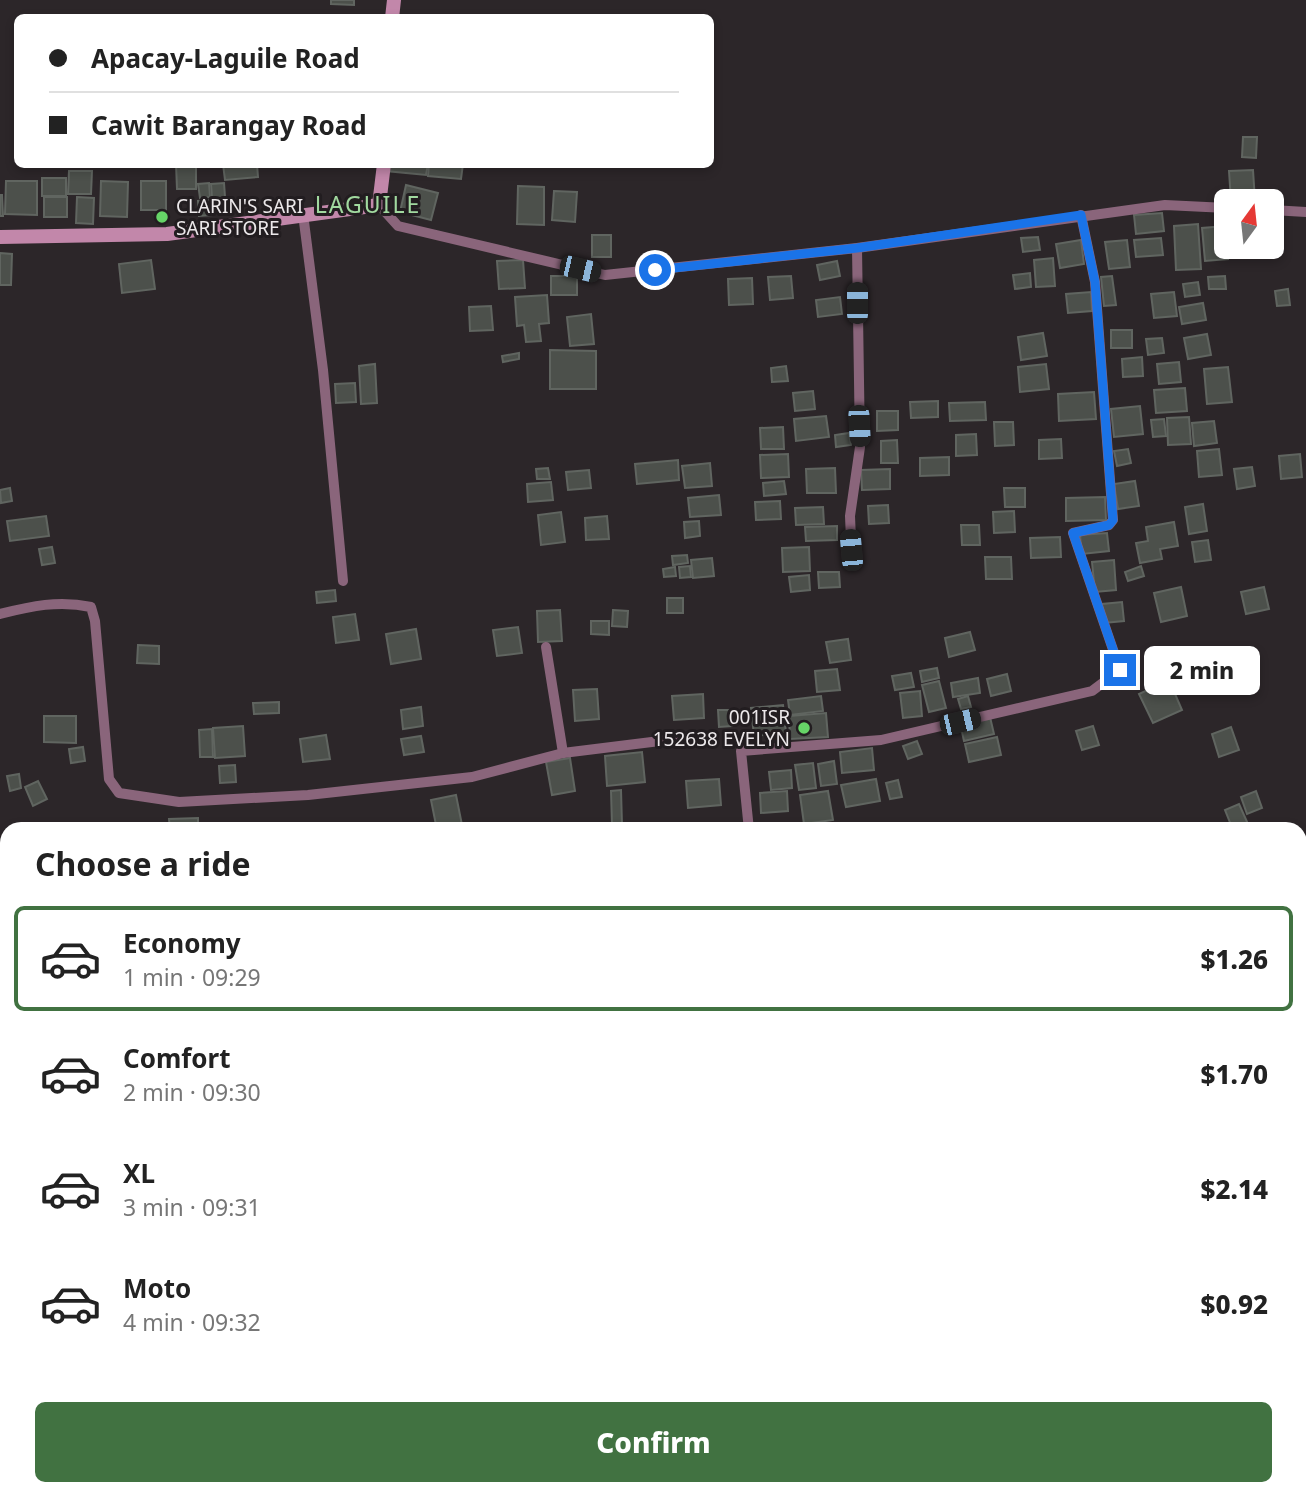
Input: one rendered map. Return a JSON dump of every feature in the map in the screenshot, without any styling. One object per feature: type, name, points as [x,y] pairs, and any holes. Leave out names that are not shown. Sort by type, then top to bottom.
[{"type":"street","points":[[384,168],[379,205],[398,226],[605,275],[857,248],[1164,205],[1214,207]]},
{"type":"street","points":[[0,237],[167,234],[379,205]]},
{"type":"street","points":[[1284,211],[1306,212]]},
{"type":"street","points":[[303,214],[323,370],[344,581]]},
{"type":"street","points":[[747,822],[741,751],[881,740],[1092,691],[1120,670],[1073,533],[1109,525],[1113,520],[1095,282],[1081,215]]},
{"type":"street","points":[[852,563],[850,516],[860,447],[857,248]]},
{"type":"street","points":[[0,614],[42,604],[91,607],[95,621],[109,779],[119,793],[137,798],[179,802],[308,795],[472,777],[563,753],[684,738]]},
{"type":"street","points":[[546,647],[563,753]]},
{"type":"building","points":[[331,0],[354,0],[354,5],[331,4]]},
{"type":"building","points":[[1243,137],[1257,137],[1256,158],[1242,157]]},
{"type":"building","points":[[176,168],[196,168],[196,189],[177,189]]},
{"type":"building","points":[[224,168],[257,168],[258,177],[225,180]]},
{"type":"building","points":[[386,168],[427,168],[426,175],[386,171]]},
{"type":"building","points":[[429,168],[462,168],[461,179],[428,176]]},
{"type":"building","points":[[1253,170],[1254,189],[1230,189],[1229,171]]},
{"type":"building","points":[[69,171],[92,171],[91,194],[68,194]]},
{"type":"building","points":[[42,178],[66,178],[66,196],[42,196]]},
{"type":"building","points":[[6,181],[37,181],[37,215],[5,214]]},
{"type":"building","points":[[101,181],[128,182],[127,217],[100,216]]},
{"type":"building","points":[[141,181],[166,181],[166,210],[141,210]]},
{"type":"building","points":[[209,183],[210,197],[200,198],[198,184]]},
{"type":"building","points":[[224,183],[226,210],[213,211],[211,184]]},
{"type":"building","points":[[406,185],[438,193],[431,220],[400,212]]},
{"type":"building","points":[[518,186],[544,187],[544,225],[517,224]]},
{"type":"building","points":[[554,191],[577,192],[575,222],[552,220]]},
{"type":"building","points":[[2,195],[3,216],[0,216]]},
{"type":"building","points":[[44,197],[67,197],[67,217],[44,217]]},
{"type":"building","points":[[77,197],[94,198],[93,224],[76,223]]},
{"type":"building","points":[[210,200],[212,215],[199,216],[198,201]]},
{"type":"building","points":[[1162,213],[1164,231],[1136,234],[1134,215]]},
{"type":"building","points":[[1198,224],[1201,269],[1176,270],[1174,226]]},
{"type":"building","points":[[1214,227],[1214,259],[1228,259],[1205,261],[1202,228]]},
{"type":"building","points":[[592,235],[611,235],[611,257],[592,257]]},
{"type":"building","points":[[1038,237],[1040,250],[1023,252],[1021,238]]},
{"type":"building","points":[[1161,238],[1163,255],[1136,257],[1134,240]]},
{"type":"building","points":[[1081,240],[1084,264],[1060,268],[1056,244]]},
{"type":"building","points":[[1127,240],[1130,267],[1109,269],[1105,242]]},
{"type":"building","points":[[0,253],[12,254],[11,285],[0,285]]},
{"type":"building","points":[[1053,258],[1055,286],[1036,287],[1034,260]]},
{"type":"building","points":[[151,260],[155,289],[122,293],[119,264]]},
{"type":"building","points":[[523,260],[525,288],[499,289],[497,261]]},
{"type":"building","points":[[837,261],[840,276],[820,280],[817,265]]},
{"type":"building","points":[[1030,273],[1031,287],[1015,289],[1013,275]]},
{"type":"building","points":[[551,276],[577,276],[577,295],[551,295]]},
{"type":"building","points":[[791,276],[793,298],[770,300],[768,277]]},
{"type":"building","points":[[1112,276],[1116,305],[1104,306],[1101,277]]},
{"type":"building","points":[[1225,276],[1226,289],[1209,289],[1208,277]]},
{"type":"building","points":[[752,278],[753,304],[729,305],[728,279]]},
{"type":"building","points":[[1198,282],[1200,295],[1185,297],[1183,284]]},
{"type":"building","points":[[1288,289],[1290,305],[1277,306],[1275,291]]},
{"type":"building","points":[[1091,292],[1092,311],[1068,313],[1066,294]]},
{"type":"building","points":[[1174,292],[1177,316],[1154,318],[1151,294]]},
{"type":"building","points":[[547,295],[549,323],[539,324],[541,341],[526,342],[524,325],[517,326],[515,297]]},
{"type":"building","points":[[840,297],[842,314],[818,317],[816,300]]},
{"type":"building","points":[[1203,303],[1206,320],[1182,324],[1179,307]]},
{"type":"building","points":[[491,306],[493,330],[470,331],[469,307]]},
{"type":"building","points":[[591,314],[594,344],[570,346],[567,317]]},
{"type":"building","points":[[1111,330],[1132,330],[1132,348],[1111,348]]},
{"type":"building","points":[[1043,333],[1047,356],[1021,360],[1018,337]]},
{"type":"building","points":[[1207,334],[1211,355],[1188,359],[1184,338]]},
{"type":"building","points":[[1162,338],[1164,353],[1148,355],[1146,339]]},
{"type":"building","points":[[550,350],[596,351],[596,389],[550,389]]},
{"type":"building","points":[[519,353],[519,359],[503,362],[502,356]]},
{"type":"building","points":[[1142,357],[1143,376],[1123,377],[1122,359]]},
{"type":"building","points":[[1179,362],[1181,382],[1159,384],[1157,364]]},
{"type":"building","points":[[375,364],[377,403],[361,404],[359,366]]},
{"type":"building","points":[[1046,364],[1049,389],[1020,392],[1018,367]]},
{"type":"building","points":[[786,366],[788,381],[772,382],[771,368]]},
{"type":"building","points":[[1228,367],[1232,402],[1207,404],[1204,369]]},
{"type":"building","points":[[355,383],[356,402],[336,403],[335,384]]},
{"type":"building","points":[[1185,388],[1187,411],[1156,413],[1154,390]]},
{"type":"building","points":[[813,391],[815,409],[795,411],[793,393]]},
{"type":"building","points":[[1094,392],[1096,419],[1059,421],[1058,394]]},
{"type":"building","points":[[938,401],[938,417],[911,418],[910,402]]},
{"type":"building","points":[[985,402],[986,420],[950,421],[949,403]]},
{"type":"building","points":[[1140,406],[1143,434],[1114,437],[1111,409]]},
{"type":"building","points":[[877,411],[898,411],[898,430],[877,431]]},
{"type":"building","points":[[826,416],[829,437],[796,441],[794,419]]},
{"type":"building","points":[[1189,417],[1191,444],[1168,445],[1167,418]]},
{"type":"building","points":[[1164,419],[1166,436],[1153,437],[1151,420]]},
{"type":"building","points":[[1214,421],[1217,443],[1194,446],[1192,423]]},
{"type":"building","points":[[994,422],[1013,422],[1014,445],[995,446]]},
{"type":"building","points":[[783,427],[784,449],[761,449],[760,428]]},
{"type":"building","points":[[849,433],[851,445],[836,447],[835,435]]},
{"type":"building","points":[[976,434],[977,455],[956,456],[956,435]]},
{"type":"building","points":[[1061,439],[1062,458],[1039,459],[1039,440]]},
{"type":"building","points":[[897,440],[898,463],[881,463],[881,441]]},
{"type":"building","points":[[1128,449],[1131,463],[1117,466],[1114,451]]},
{"type":"building","points":[[1219,449],[1222,475],[1199,477],[1197,451]]},
{"type":"building","points":[[788,454],[789,477],[761,478],[760,455]]},
{"type":"building","points":[[1300,454],[1302,477],[1281,479],[1279,456]]},
{"type":"building","points":[[949,457],[949,475],[920,476],[920,458]]},
{"type":"building","points":[[678,460],[679,480],[637,484],[635,464]]},
{"type":"building","points":[[710,463],[712,486],[685,488],[682,466]]},
{"type":"building","points":[[1252,467],[1255,486],[1237,489],[1234,469]]},
{"type":"building","points":[[548,468],[550,479],[537,479],[536,469]]},
{"type":"building","points":[[835,468],[836,493],[807,493],[806,469]]},
{"type":"building","points":[[890,469],[890,489],[862,490],[861,470]]},
{"type":"building","points":[[589,470],[591,488],[568,490],[566,472]]},
{"type":"building","points":[[784,481],[786,494],[764,496],[763,483]]},
{"type":"building","points":[[1135,481],[1139,506],[1118,509],[1114,484]]},
{"type":"building","points":[[551,482],[553,500],[528,502],[527,484]]},
{"type":"building","points":[[10,488],[12,501],[1,503],[0,490]]},
{"type":"building","points":[[1004,488],[1025,488],[1025,507],[1005,507]]},
{"type":"building","points":[[719,495],[721,515],[690,517],[688,498]]},
{"type":"building","points":[[1105,497],[1106,520],[1066,521],[1066,498]]},
{"type":"building","points":[[780,501],[781,519],[756,520],[755,502]]},
{"type":"building","points":[[1203,504],[1207,531],[1189,534],[1185,507]]},
{"type":"building","points":[[888,505],[889,523],[869,524],[868,506]]},
{"type":"building","points":[[823,507],[824,524],[796,525],[795,508]]},
{"type":"building","points":[[1014,511],[1015,532],[994,533],[993,512]]},
{"type":"building","points":[[561,512],[565,542],[541,545],[538,515]]},
{"type":"building","points":[[46,516],[49,536],[10,541],[7,521]]},
{"type":"building","points":[[607,516],[609,539],[586,540],[585,518]]},
{"type":"building","points":[[699,521],[700,536],[685,538],[684,522]]},
{"type":"building","points":[[1174,522],[1178,546],[1160,549],[1162,559],[1140,563],[1136,543],[1148,541],[1146,527]]},
{"type":"building","points":[[961,525],[979,525],[980,545],[962,545]]},
{"type":"building","points":[[837,526],[837,540],[806,541],[805,527]]},
{"type":"building","points":[[1107,533],[1109,551],[1082,554],[1080,535]]},
{"type":"building","points":[[1060,537],[1061,557],[1031,558],[1030,538]]},
{"type":"building","points":[[1208,540],[1211,560],[1195,562],[1192,542]]},
{"type":"building","points":[[52,547],[55,563],[42,565],[39,549]]},
{"type":"building","points":[[809,547],[810,571],[783,572],[782,548]]},
{"type":"building","points":[[687,555],[688,563],[673,565],[672,556]]},
{"type":"building","points":[[985,557],[1011,557],[1012,579],[986,579]]},
{"type":"building","points":[[712,558],[714,576],[693,578],[691,560]]},
{"type":"building","points":[[1114,560],[1116,590],[1095,592],[1092,562]]},
{"type":"building","points":[[690,566],[691,577],[680,578],[679,567]]},
{"type":"building","points":[[1141,566],[1144,576],[1128,581],[1125,572]]},
{"type":"building","points":[[675,567],[676,576],[664,577],[663,569]]},
{"type":"building","points":[[818,572],[839,572],[840,587],[819,588]]},
{"type":"building","points":[[809,575],[810,590],[791,592],[789,577]]},
{"type":"building","points":[[1181,587],[1187,616],[1161,622],[1154,593]]},
{"type":"building","points":[[1264,587],[1269,609],[1246,614],[1241,592]]},
{"type":"building","points":[[335,590],[336,601],[317,603],[316,592]]},
{"type":"building","points":[[667,598],[683,598],[683,613],[667,613]]},
{"type":"building","points":[[1122,602],[1124,621],[1104,623],[1102,604]]},
{"type":"building","points":[[560,610],[562,641],[538,642],[537,611]]},
{"type":"building","points":[[613,610],[628,611],[627,627],[612,626]]},
{"type":"building","points":[[355,614],[359,640],[336,643],[333,617]]},
{"type":"building","points":[[591,621],[609,621],[609,635],[591,634]]},
{"type":"building","points":[[518,627],[522,653],[497,656],[493,630]]},
{"type":"building","points":[[416,629],[421,659],[391,664],[386,634]]},
{"type":"building","points":[[970,632],[975,650],[949,657],[945,638]]},
{"type":"building","points":[[848,639],[851,660],[830,663],[826,642]]},
{"type":"building","points":[[138,645],[159,646],[159,664],[137,663]]},
{"type":"building","points":[[937,668],[939,678],[922,682],[920,671]]},
{"type":"building","points":[[837,669],[840,690],[817,692],[815,671]]},
{"type":"building","points":[[911,673],[914,687],[895,690],[892,676]]},
{"type":"building","points":[[1007,674],[1011,691],[991,696],[987,679]]},
{"type":"building","points":[[978,678],[980,693],[953,697],[951,683]]},
{"type":"building","points":[[1169,680],[1182,710],[1153,723],[1139,694]]},
{"type":"building","points":[[939,681],[946,708],[929,712],[922,685]]},
{"type":"building","points":[[597,689],[599,719],[575,721],[573,690]]},
{"type":"building","points":[[920,691],[922,716],[903,718],[900,693]]},
{"type":"building","points":[[703,694],[704,718],[674,720],[672,696]]},
{"type":"building","points":[[821,696],[823,711],[790,715],[788,700]]},
{"type":"building","points":[[968,696],[971,707],[961,709],[958,699]]},
{"type":"building","points":[[279,702],[279,713],[254,714],[253,703]]},
{"type":"building","points":[[783,705],[786,733],[754,736],[751,708]]},
{"type":"building","points":[[421,707],[423,726],[403,729],[401,710]]},
{"type":"building","points":[[718,710],[732,710],[732,726],[719,727]]},
{"type":"building","points":[[826,713],[828,737],[790,739],[789,716]]},
{"type":"building","points":[[44,716],[76,716],[76,743],[44,742]]},
{"type":"building","points":[[990,717],[994,734],[964,741],[960,723]]},
{"type":"building","points":[[243,726],[245,756],[215,758],[213,728]]},
{"type":"building","points":[[1093,726],[1099,745],[1082,750],[1076,731]]},
{"type":"building","points":[[1231,727],[1239,750],[1219,757],[1212,734]]},
{"type":"building","points":[[212,729],[213,757],[200,757],[199,730]]},
{"type":"building","points":[[326,735],[330,759],[303,762],[300,739]]},
{"type":"building","points":[[421,736],[424,752],[404,755],[401,739]]},
{"type":"building","points":[[997,737],[1001,755],[969,762],[965,744]]},
{"type":"building","points":[[917,741],[922,754],[908,759],[903,746]]},
{"type":"building","points":[[83,747],[85,761],[71,763],[69,749]]},
{"type":"building","points":[[872,748],[874,770],[842,773],[840,752]]},
{"type":"building","points":[[642,752],[645,782],[607,786],[605,756]]},
{"type":"building","points":[[570,758],[575,791],[552,795],[546,762]]},
{"type":"building","points":[[834,761],[837,784],[821,786],[818,764]]},
{"type":"building","points":[[813,763],[816,788],[799,790],[795,765]]},
{"type":"building","points":[[235,765],[236,782],[220,783],[219,766]]},
{"type":"building","points":[[791,770],[792,788],[771,790],[769,772]]},
{"type":"building","points":[[19,774],[21,788],[10,791],[7,776]]},
{"type":"building","points":[[719,779],[721,805],[688,808],[686,781]]},
{"type":"building","points":[[876,779],[880,801],[846,807],[841,785]]},
{"type":"building","points":[[898,780],[902,797],[890,799],[886,783]]},
{"type":"building","points":[[38,781],[47,799],[33,806],[25,787]]},
{"type":"building","points":[[621,790],[622,822],[612,822],[611,791]]},
{"type":"building","points":[[787,791],[788,811],[761,813],[760,793]]},
{"type":"building","points":[[828,791],[833,820],[804,822],[800,795]]},
{"type":"building","points":[[1256,791],[1262,808],[1247,814],[1241,797]]},
{"type":"building","points":[[456,795],[461,822],[435,822],[431,800]]},
{"type":"building","points":[[1239,804],[1247,822],[1230,822],[1225,810]]},
{"type":"building","points":[[198,818],[198,822],[169,822],[169,819]]},
{"type":"place","name":"CLARIN'S SARI SARI STORE","points":[[162,217]]},
{"type":"place","name":"001ISR 152638 EVELYN","points":[[804,728]]},
{"type":"district","name":"LAGUILE","points":[[368,204]]},
{"type":"route","points":[[655,270],[857,248],[1081,215],[1095,282],[1113,520],[1109,525],[1073,533],[1120,670]]}]
